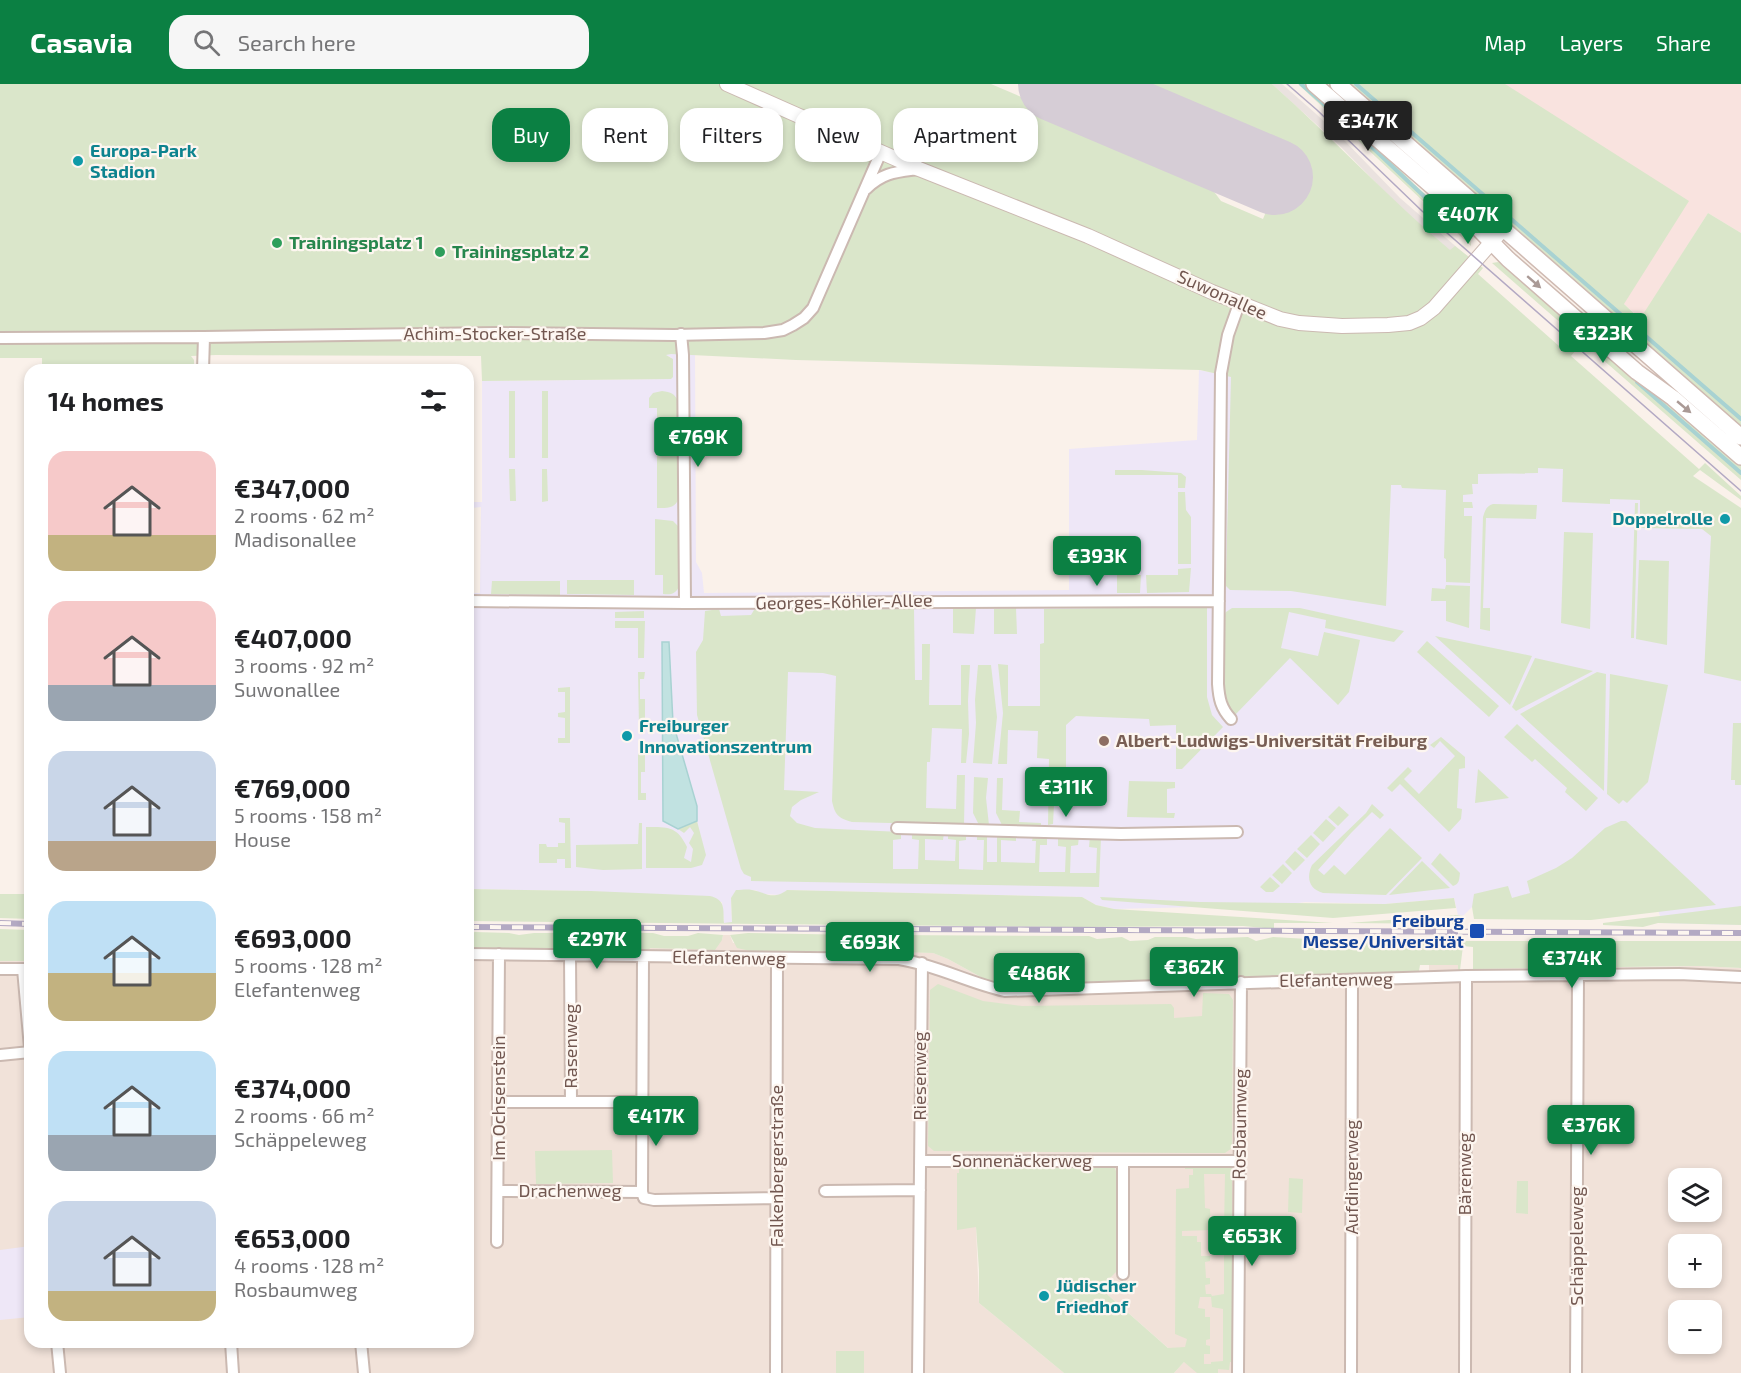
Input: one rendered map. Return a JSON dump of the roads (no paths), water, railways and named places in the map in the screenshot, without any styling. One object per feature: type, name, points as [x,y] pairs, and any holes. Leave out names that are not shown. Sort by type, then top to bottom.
[{"type":"main road","points":[[1314,84],[1465,215],[1508,259],[1636,372],[1673,398],[1741,457]]},
{"type":"main road","points":[[1338,84],[1741,436]]},
{"type":"street","name":"Suwonallee","points":[[727,84],[795,114]]},
{"type":"street","name":"Suwonallee","points":[[881,152],[1088,236],[1239,304],[1280,320],[1299,323],[1368,326],[1409,323],[1421,318],[1434,308],[1504,228]]},
{"type":"street","name":"Achim-Stocker-Straße","points":[[0,338],[499,333],[681,334],[783,330],[804,318],[813,308],[876,162]]},
{"type":"street","name":"Suwonallee","points":[[862,194],[871,184],[891,172],[920,169]]},
{"type":"street","points":[[1231,719],[1223,711],[1219,701],[1221,373],[1228,335],[1239,304]]},
{"type":"street","points":[[681,334],[685,603]]},
{"type":"street","points":[[203,364],[204,337]]},
{"type":"street","name":"Georges-Köhler-Allee","points":[[474,601],[685,603],[1219,601]]},
{"type":"street","points":[[897,828],[1121,834],[1237,832]]},
{"type":"street","name":"Elefantenweg","points":[[474,954],[899,960],[922,963],[980,985],[1005,991],[1466,976],[1679,974],[1741,977]]},
{"type":"street","name":"Im Ochsenstein","points":[[497,1242],[500,954]]},
{"type":"street","name":"Rasenweg","points":[[570,955],[571,1102]]},
{"type":"street","name":"Drachenweg","points":[[643,957],[642,1192],[644,1198],[654,1200],[777,1198]]},
{"type":"street","name":"Falkenbergerstraße","points":[[776,1373],[777,958]]},
{"type":"street","name":"Riesenweg","points":[[918,1373],[922,963]]},
{"type":"street","points":[[0,969],[24,969]]},
{"type":"street","name":"Schäppeleweg","points":[[1576,1373],[1578,975]]},
{"type":"street","name":"Bärenweg","points":[[1465,1373],[1466,976]]},
{"type":"street","name":"Aufdingerweg","points":[[1351,1373],[1352,981]]},
{"type":"street","name":"Rosbaumweg","points":[[1238,1373],[1241,982]]},
{"type":"street","points":[[0,1055],[24,1051]]},
{"type":"street","name":"Rasenweg","points":[[500,1102],[643,1102]]},
{"type":"street","name":"Sonnenäckerweg","points":[[920,1161],[1240,1161]]},
{"type":"street","points":[[1122,1274],[1123,1161]]},
{"type":"street","points":[[825,1191],[920,1190]]},
{"type":"street","name":"Drachenweg","points":[[498,1191],[642,1192]]},
{"type":"street","points":[[58,1348],[60,1373]]},
{"type":"street","points":[[231,1348],[233,1373]]},
{"type":"street","points":[[362,1348],[364,1373]]},
{"type":"water","points":[[662,642],[669,642],[673,723],[697,806],[697,821],[678,829],[663,821]]},
{"type":"waterway","points":[[1301,84],[1464,234]]},
{"type":"waterway","points":[[1356,84],[1741,419]]},
{"type":"waterway","points":[[1637,382],[1741,473]]},
{"type":"tram line","points":[[1287,84],[1422,211],[1741,491]]},
{"type":"railway","points":[[0,923],[24,924]]},
{"type":"railway","points":[[474,927],[1741,933]]},
{"type":"place","name":"Europa-Park Stadion","points":[[78,161]]},
{"type":"place","name":"Trainingsplatz 1","points":[[277,243]]},
{"type":"place","name":"Trainingsplatz 2","points":[[440,252]]},
{"type":"place","name":"Doppelrolle","points":[[1725,519]]},
{"type":"place","name":"Freiburger Innovationszentrum","points":[[627,736]]},
{"type":"place","name":"Albert-Ludwigs-Universität Freiburg","points":[[1104,741]]},
{"type":"place","name":"Freiburg Messe/Universität","points":[[1477,931]]},
{"type":"place","name":"Jüdischer Friedhof","points":[[1044,1296]]}]
